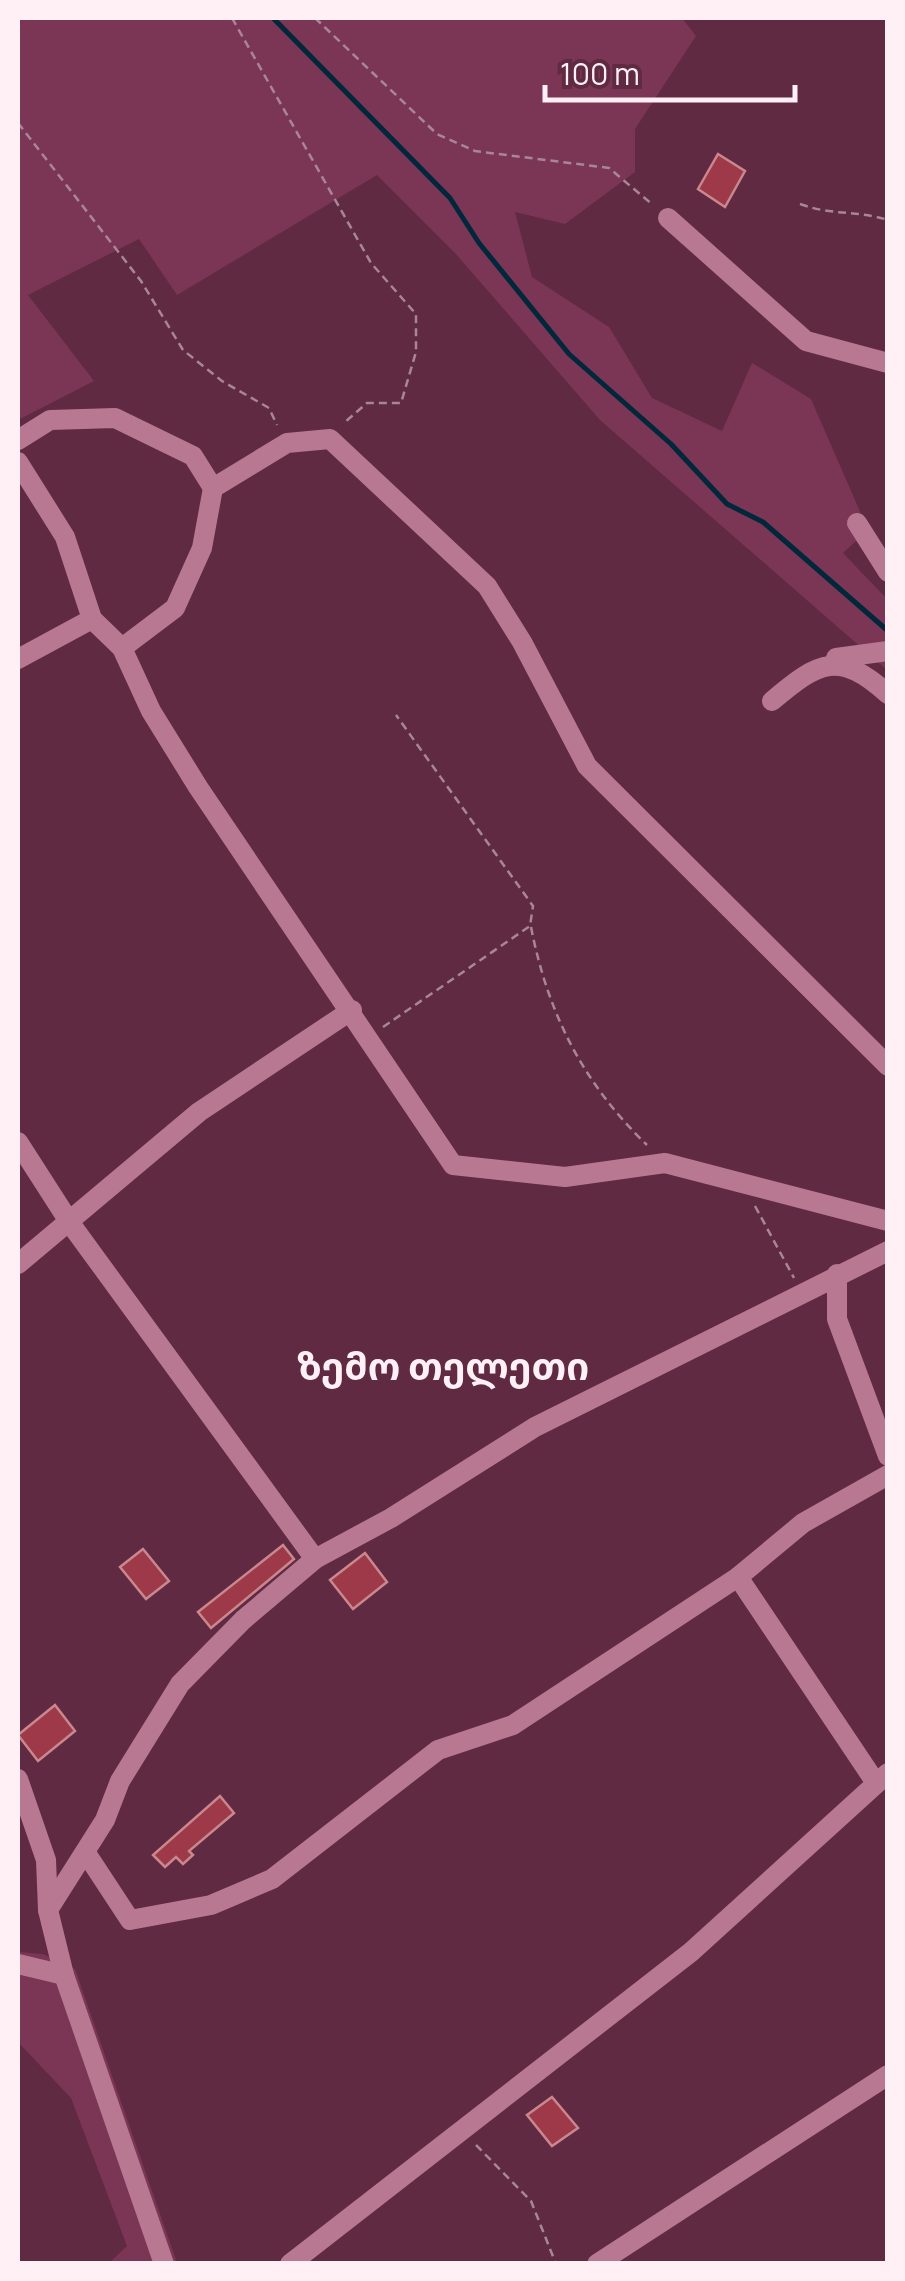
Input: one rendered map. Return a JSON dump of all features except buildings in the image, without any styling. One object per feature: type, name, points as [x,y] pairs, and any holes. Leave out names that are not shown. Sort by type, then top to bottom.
[{"type":"street","points":[[668,218],[806,341],[888,363]]},
{"type":"street","points":[[18,440],[50,420],[115,418],[193,456],[213,488],[202,548],[175,608],[122,648]]},
{"type":"street","points":[[213,488],[287,444],[330,439],[486,586],[522,642],[587,766],[888,1066]]},
{"type":"street","points":[[18,464],[65,537],[92,620],[122,648],[151,711],[198,786],[454,1164],[565,1176],[666,1163],[888,1222]]},
{"type":"street","points":[[857,523],[888,572]]},
{"type":"street","points":[[18,659],[92,620]]},
{"type":"street","points":[[772,701],[843,654],[888,651]]},
{"type":"street","points":[[821,665],[859,668],[888,694]]},
{"type":"street","points":[[18,1264],[199,1112],[352,1010]]},
{"type":"street","points":[[18,1142],[70,1223],[315,1559]]},
{"type":"street","points":[[48,1910],[86,1853],[120,1780],[180,1684],[243,1620],[315,1559],[392,1518],[535,1426],[888,1251]]},
{"type":"street","points":[[837,1274],[837,1319],[888,1456]]},
{"type":"street","points":[[86,1853],[130,1920],[211,1906],[272,1879],[438,1750],[513,1725],[738,1577],[803,1523],[888,1475]]},
{"type":"street","points":[[290,2264],[691,1952],[882,1778],[738,1577]]},
{"type":"street","points":[[18,1779],[46,1860],[48,1910],[64,1975],[164,2264]]},
{"type":"street","points":[[18,1964],[64,1975]]},
{"type":"street","points":[[597,2264],[888,2076]]},
{"type":"path","points":[[232,18],[372,263],[416,314],[416,352],[401,403],[367,403],[330,439]]},
{"type":"path","points":[[315,18],[436,134],[474,152],[609,168],[668,218]]},
{"type":"path","points":[[18,123],[141,281],[184,350],[222,381],[268,408],[287,444]]},
{"type":"path","points":[[800,204],[829,215],[872,215],[888,220]]},
{"type":"path","points":[[396,715],[533,906],[530,926],[542,985],[564,1038],[604,1102],[666,1163]]},
{"type":"path","points":[[369,1036],[530,926]]},
{"type":"path","points":[[744,1186],[800,1293]]},
{"type":"path","points":[[461,2130],[531,2201],[556,2264]]},
{"type":"shaded area","points":[[18,18],[682,18],[696,36],[635,129],[635,172],[565,224],[515,212],[532,277],[609,327],[652,398],[722,431],[752,363],[811,399],[868,530],[843,553],[887,599],[887,670],[600,420],[455,253],[377,175],[177,295],[139,239],[28,295],[94,381],[18,420]]},
{"type":"shaded area","points":[[18,1952],[43,1954],[75,1969],[177,2263],[109,2263],[127,2246],[71,2098],[18,2042]]},
{"type":"waterway","points":[[273,18],[450,198],[479,243],[569,354],[671,444],[727,504],[763,522],[888,631]]},
{"type":"district","name":"ზემო თელეთი","points":[[443,1365]]}]
